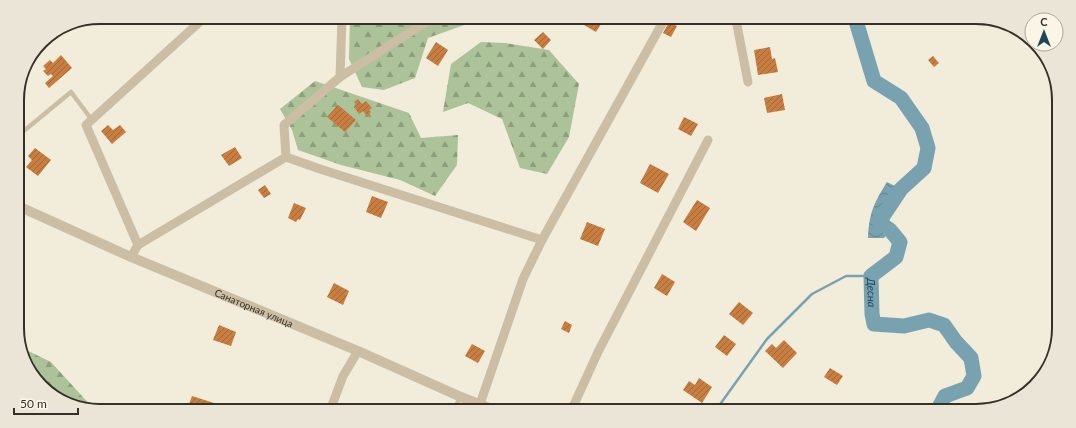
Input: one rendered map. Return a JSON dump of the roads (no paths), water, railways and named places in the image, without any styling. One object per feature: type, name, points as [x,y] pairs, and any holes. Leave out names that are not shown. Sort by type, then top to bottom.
[{"type":"street","points":[[138,245],[86,125],[197,24]]},
{"type":"street","points":[[340,77],[342,24]]},
{"type":"street","points":[[286,157],[284,125],[340,77],[423,24]]},
{"type":"street","points":[[480,404],[523,279],[542,240],[662,24]]},
{"type":"street","points":[[737,24],[748,82]]},
{"type":"street","points":[[574,404],[598,352],[708,140]]},
{"type":"street","points":[[286,157],[542,240]]},
{"type":"street","points":[[132,257],[138,245],[286,157]]},
{"type":"street","name":"Санаторная улица","points":[[24,209],[132,257],[358,351],[460,397],[480,404]]},
{"type":"street","points":[[332,404],[343,376],[358,351]]},
{"type":"lane","points":[[25,130],[71,92],[92,120]]},
{"type":"lane","points":[[457,404],[460,397]]},
{"type":"water","points":[[887,182],[901,189],[879,222],[890,230],[884,238],[868,238],[873,208]]},
{"type":"waterway","name":"Десна","points":[[857,24],[874,81],[901,98],[922,128],[928,148],[924,168],[901,189],[879,222],[890,230],[900,242],[896,257],[871,276],[872,314],[874,324],[904,326],[929,320],[944,325],[956,342],[971,358],[974,376],[967,388],[945,396],[941,404]]},
{"type":"waterway","points":[[720,404],[767,339],[812,294],[846,276],[871,276]]}]
